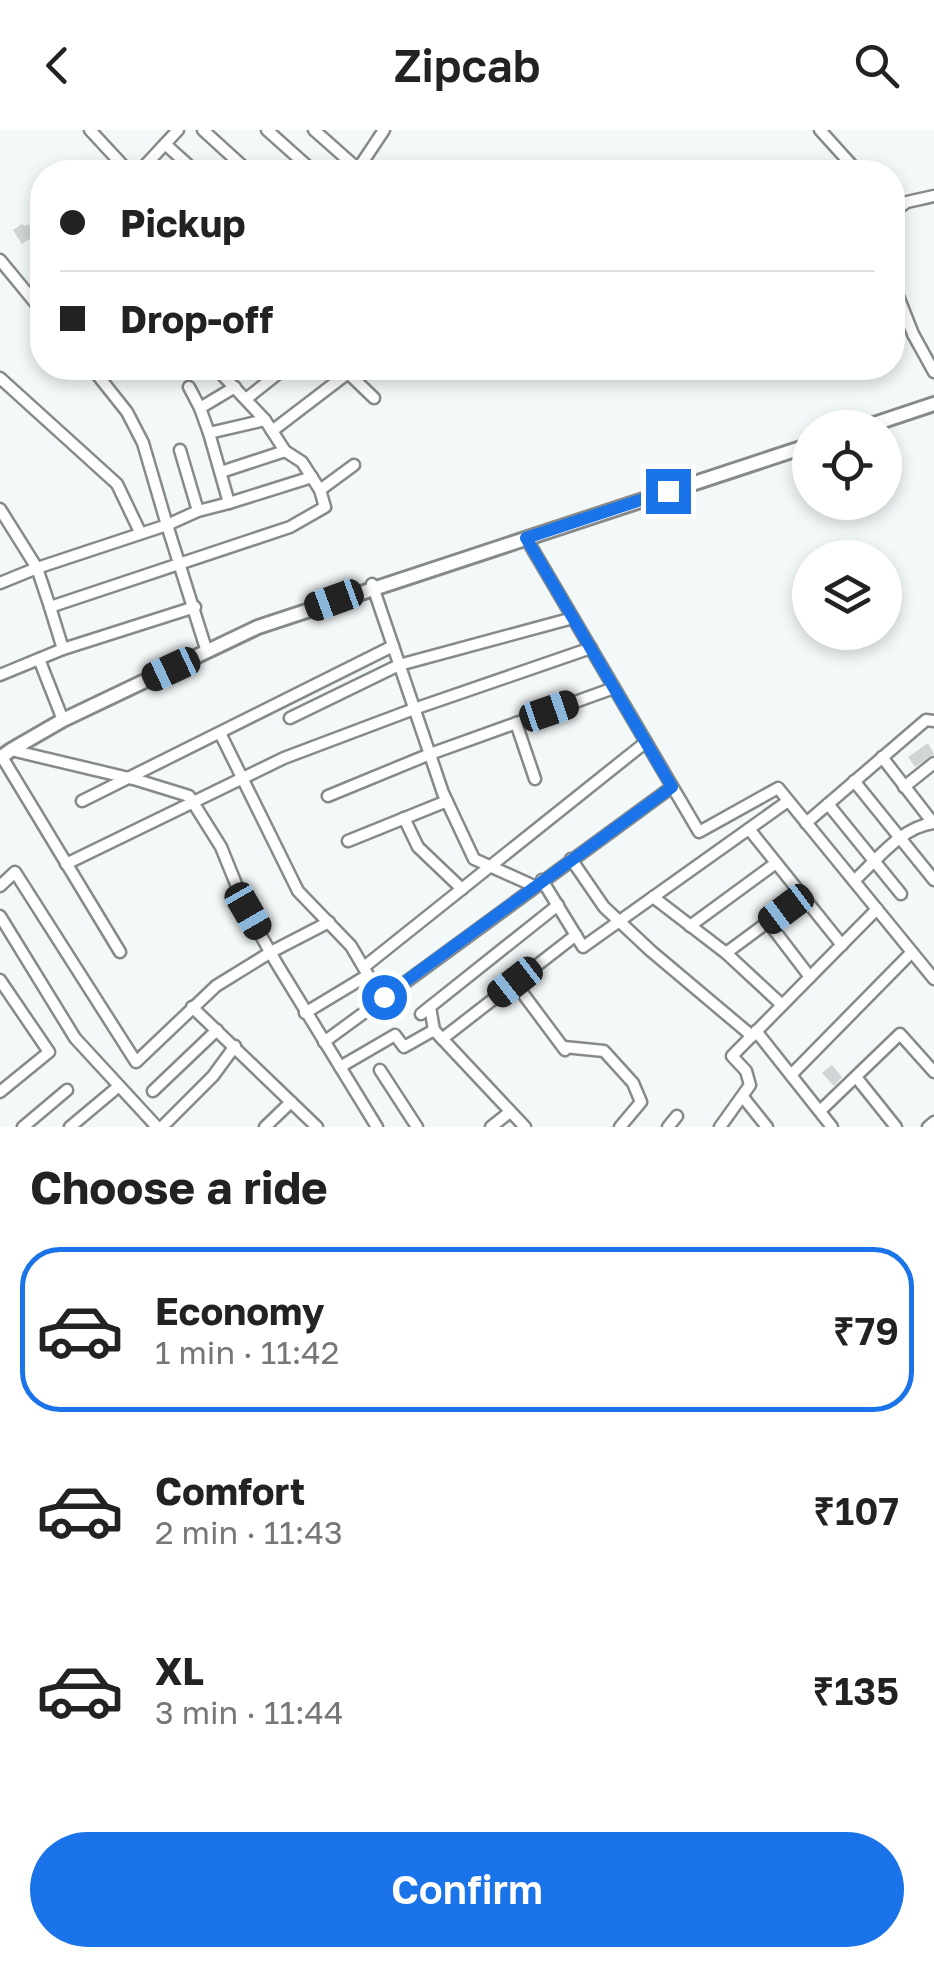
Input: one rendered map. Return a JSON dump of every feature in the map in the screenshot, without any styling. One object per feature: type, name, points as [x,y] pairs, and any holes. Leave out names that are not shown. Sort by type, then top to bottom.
[{"type":"street","points":[[90,130],[118,160]]},
{"type":"street","points":[[150,160],[178,130]]},
{"type":"street","points":[[203,130],[235,160]]},
{"type":"street","points":[[266,130],[300,160]]},
{"type":"street","points":[[314,130],[345,160]]},
{"type":"street","points":[[820,130],[847,160]]},
{"type":"street","points":[[364,160],[381,131]]},
{"type":"street","points":[[165,144],[183,160]]},
{"type":"street","points":[[905,204],[934,196]]},
{"type":"street","points":[[0,260],[30,296]]},
{"type":"street","points":[[905,314],[934,372]]},
{"type":"street","points":[[0,378],[117,484],[140,532]]},
{"type":"street","points":[[102,380],[127,412],[143,443],[207,652]]},
{"type":"street","points":[[50,607],[290,527],[326,508],[320,490],[302,462],[285,451],[264,420],[227,380]]},
{"type":"street","points":[[246,400],[270,380]]},
{"type":"street","points":[[272,431],[334,380]]},
{"type":"street","points":[[356,380],[374,398]]},
{"type":"street","points":[[188,388],[200,408],[229,503]]},
{"type":"street","points":[[200,408],[235,388]]},
{"type":"street","points":[[902,415],[934,404]]},
{"type":"street","points":[[208,433],[264,420]]},
{"type":"street","points":[[180,450],[198,511]]},
{"type":"street","points":[[4,755],[63,720],[258,627],[372,586],[792,450]]},
{"type":"street","points":[[221,472],[285,451]]},
{"type":"street","points":[[320,490],[354,465]]},
{"type":"street","points":[[2,578],[312,477]]},
{"type":"street","points":[[0,509],[37,568],[63,649]]},
{"type":"street","points":[[526,538],[699,832],[778,788],[934,979]]},
{"type":"street","points":[[372,586],[447,800],[474,859],[538,883],[558,905],[584,947],[788,800]]},
{"type":"street","points":[[0,675],[63,649],[195,608]]},
{"type":"street","points":[[290,718],[399,664],[573,618]]},
{"type":"street","points":[[82,801],[393,646]]},
{"type":"street","points":[[66,864],[284,758],[591,648]]},
{"type":"street","points":[[39,659],[63,720]]},
{"type":"street","points":[[328,796],[430,754],[614,688]]},
{"type":"street","points":[[806,823],[926,720],[934,721]]},
{"type":"street","points":[[516,723],[535,779]]},
{"type":"street","points":[[220,733],[298,891],[351,946],[368,975],[305,1013]]},
{"type":"street","points":[[364,967],[646,742]]},
{"type":"street","points":[[4,755],[129,778],[189,796],[220,847],[248,911],[305,1013],[377,1127]]},
{"type":"street","points":[[4,755],[120,952]]},
{"type":"street","points":[[882,757],[933,823]]},
{"type":"street","points":[[904,787],[934,764]]},
{"type":"street","points":[[854,781],[934,880]]},
{"type":"street","points":[[324,1042],[672,787]]},
{"type":"street","points":[[348,841],[447,800]]},
{"type":"street","points":[[828,804],[901,894]]},
{"type":"street","points":[[404,818],[418,847],[462,889]]},
{"type":"street","points":[[854,881],[909,830],[933,823]]},
{"type":"street","points":[[749,829],[842,945]]},
{"type":"street","points":[[571,859],[604,907],[651,951],[754,1033],[832,1127]]},
{"type":"street","points":[[690,926],[776,863]]},
{"type":"street","points":[[0,886],[15,872],[136,1062],[216,986],[329,922]]},
{"type":"street","points":[[726,954],[803,896]]},
{"type":"street","points":[[653,897],[726,954],[782,1005]]},
{"type":"street","points":[[524,1127],[438,1034],[426,1011],[558,905]]},
{"type":"street","points":[[720,1127],[750,1084],[746,1071],[732,1056],[877,909]]},
{"type":"street","points":[[0,916],[75,1038],[160,1127],[213,1076],[234,1046]]},
{"type":"street","points":[[768,922],[810,976]]},
{"type":"street","points":[[340,1067],[395,1036],[404,1047],[438,1034],[576,935]]},
{"type":"street","points":[[790,1075],[912,952]]},
{"type":"street","points":[[0,980],[49,1052],[0,1092]]},
{"type":"street","points":[[515,982],[566,1051],[604,1051],[633,1083],[641,1102],[620,1127]]},
{"type":"street","points":[[192,1007],[316,1127]]},
{"type":"street","points":[[154,1091],[216,1030]]},
{"type":"street","points":[[820,1111],[900,1034],[934,1072]]},
{"type":"street","points":[[380,1070],[417,1127]]},
{"type":"street","points":[[856,1076],[896,1127]]},
{"type":"street","points":[[70,1127],[119,1086]]},
{"type":"street","points":[[23,1127],[67,1090]]},
{"type":"street","points":[[743,1097],[767,1127]]},
{"type":"street","points":[[265,1127],[291,1102]]},
{"type":"street","points":[[491,1127],[510,1112]]},
{"type":"street","points":[[668,1127],[677,1116]]},
{"type":"street","points":[[928,1127],[934,1122]]},
{"type":"building","points":[[28,224],[30,239],[22,244],[13,230]]},
{"type":"building","points":[[928,743],[934,754],[915,767],[908,757]]},
{"type":"building","points":[[832,1065],[842,1077],[834,1086],[822,1073]]},
{"type":"route","points":[[384,997],[672,787],[526,538],[668,491]]}]
